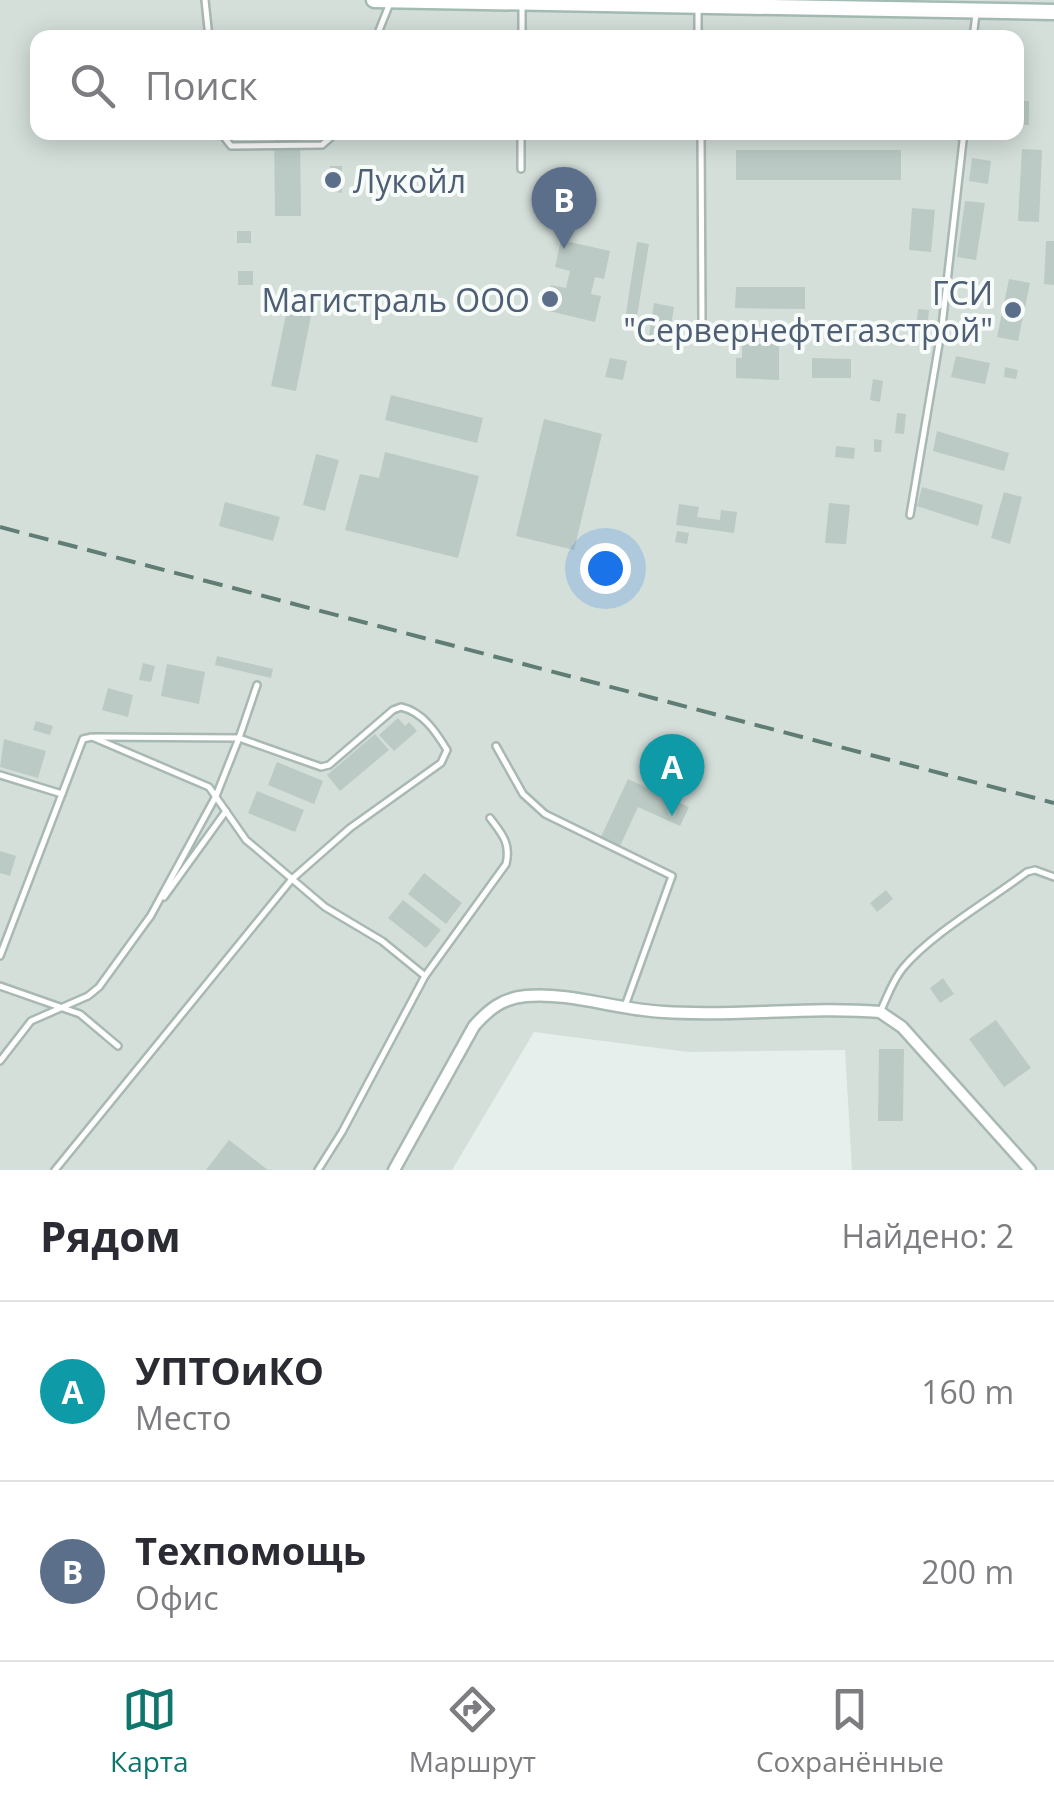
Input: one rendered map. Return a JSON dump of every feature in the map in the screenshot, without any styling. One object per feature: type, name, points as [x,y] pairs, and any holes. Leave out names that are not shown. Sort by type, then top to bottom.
[{"type":"street","points":[[374,0],[876,5],[977,11],[1008,6],[1054,12]]},
{"type":"street","points":[[394,1170],[474,1026],[509,998],[538,996],[624,1009],[700,1014],[880,1012],[902,1027],[1030,1170]]},
{"type":"lane","points":[[204,0],[208,30]]},
{"type":"lane","points":[[379,30],[391,0]]},
{"type":"lane","points":[[522,3],[522,30]]},
{"type":"lane","points":[[698,6],[698,30]]},
{"type":"lane","points":[[975,30],[977,11]]},
{"type":"lane","points":[[226,140],[231,146],[322,145],[328,140]]},
{"type":"lane","points":[[521,140],[521,169]]},
{"type":"lane","points":[[702,140],[702,318]]},
{"type":"lane","points":[[910,516],[942,326],[963,140]]},
{"type":"lane","points":[[150,917],[216,796],[257,686]]},
{"type":"lane","points":[[0,956],[84,738],[239,738],[321,767],[394,710],[402,708],[422,716],[447,750],[441,763],[350,828],[292,878],[55,1170]]},
{"type":"lane","points":[[92,737],[202,782],[246,840],[334,913],[382,941],[424,976]]},
{"type":"lane","points":[[496,746],[523,794],[544,814],[672,876],[624,1009]]},
{"type":"lane","points":[[0,775],[62,794]]},
{"type":"lane","points":[[0,1060],[31,1021],[88,996],[99,987],[226,811]]},
{"type":"lane","points":[[318,1170],[424,976],[506,864],[506,840],[490,818]]},
{"type":"lane","points":[[880,1012],[906,964],[942,934],[1027,872],[1035,870],[1054,877]]},
{"type":"lane","points":[[0,986],[80,1014],[118,1046]]},
{"type":"shaded area","points":[[0,0],[1054,0],[1054,1170],[852,1170],[845,1050],[688,1052],[534,1032],[452,1170],[0,1170]]},
{"type":"building","points":[[1024,101],[1029,101],[1029,125],[1024,125]]},
{"type":"building","points":[[274,140],[300,140],[301,216],[275,216]]},
{"type":"building","points":[[1022,149],[1042,150],[1039,222],[1018,221]]},
{"type":"building","points":[[736,150],[901,150],[901,180],[736,180]]},
{"type":"building","points":[[972,158],[991,161],[988,184],[969,181]]},
{"type":"building","name":"Лукойл","points":[[330,166],[342,166],[342,193],[325,190],[325,170],[330,170]]},
{"type":"building","points":[[965,201],[985,203],[976,260],[957,257]]},
{"type":"building","points":[[912,208],[935,210],[931,252],[909,250]]},
{"type":"building","points":[[237,231],[251,231],[251,243],[237,243]]},
{"type":"building","points":[[561,240],[610,251],[604,279],[595,277],[591,294],[601,296],[595,322],[545,310],[551,285],[566,288],[570,271],[555,267]]},
{"type":"building","points":[[1046,241],[1054,241],[1054,285],[1044,284]]},
{"type":"building","points":[[637,242],[649,244],[636,322],[625,320]]},
{"type":"building","points":[[238,271],[253,271],[253,285],[238,285]]},
{"type":"building","name":"ГСИ \"Сервернефтегазстрой\"","points":[[1009,279],[1030,283],[1018,341],[997,337]]},
{"type":"building","points":[[736,287],[805,287],[805,309],[735,308]]},
{"type":"building","points":[[291,291],[315,296],[296,391],[271,386]]},
{"type":"building","points":[[654,303],[674,307],[668,346],[648,343]]},
{"type":"building","points":[[918,309],[929,310],[927,331],[916,330]]},
{"type":"building","points":[[742,344],[779,344],[779,380],[736,378],[736,358],[742,358]]},
{"type":"building","points":[[956,356],[990,363],[985,384],[951,377]]},
{"type":"building","points":[[610,358],[627,361],[623,380],[605,377]]},
{"type":"building","points":[[812,358],[851,359],[851,378],[812,378]]},
{"type":"building","points":[[1005,367],[1018,370],[1016,379],[1004,377]]},
{"type":"building","points":[[873,379],[883,381],[880,402],[870,400]]},
{"type":"building","points":[[391,395],[483,418],[477,443],[385,420]]},
{"type":"building","points":[[897,413],[906,414],[904,434],[895,433]]},
{"type":"building","points":[[544,419],[602,434],[574,550],[516,536]]},
{"type":"building","points":[[937,431],[1009,453],[1004,471],[933,451]]},
{"type":"building","points":[[874,439],[882,440],[881,452],[874,452]]},
{"type":"building","points":[[836,446],[855,448],[854,459],[835,457]]},
{"type":"building","points":[[385,452],[479,476],[458,558],[345,530],[360,474],[379,478]]},
{"type":"building","points":[[316,454],[339,460],[325,511],[303,505]]},
{"type":"building","points":[[922,487],[983,505],[978,526],[917,506]]},
{"type":"building","points":[[1004,492],[1022,497],[1010,544],[991,538]]},
{"type":"building","points":[[225,502],[280,517],[273,541],[219,526]]},
{"type":"building","points":[[829,503],[850,505],[846,544],[825,543]]},
{"type":"building","points":[[679,504],[699,507],[697,517],[720,520],[721,510],[737,512],[734,533],[676,525]]},
{"type":"building","points":[[677,531],[689,533],[687,544],[675,542]]},
{"type":"building","points":[[217,656],[273,669],[271,678],[215,665]]},
{"type":"building","points":[[143,663],[155,666],[151,682],[139,680]]},
{"type":"building","points":[[167,664],[205,672],[199,704],[161,696]]},
{"type":"building","points":[[108,688],[133,695],[128,717],[102,710]]},
{"type":"building","points":[[398,718],[417,731],[394,751],[379,735]]},
{"type":"building","points":[[36,721],[53,726],[50,735],[33,730]]},
{"type":"building","points":[[375,734],[389,750],[340,791],[327,775]]},
{"type":"building","points":[[4,739],[46,751],[38,778],[0,767]]},
{"type":"building","points":[[277,762],[323,781],[314,804],[268,785]]},
{"type":"building","points":[[628,779],[689,807],[680,826],[638,807],[620,846],[601,837]]},
{"type":"building","points":[[257,791],[304,810],[295,832],[248,813]]},
{"type":"building","points":[[0,851],[16,856],[10,876],[0,873]]},
{"type":"building","points":[[424,873],[462,903],[446,924],[408,894]]},
{"type":"building","points":[[886,890],[893,899],[877,912],[870,903]]},
{"type":"building","points":[[403,900],[441,930],[426,948],[388,918]]},
{"type":"building","points":[[943,978],[954,994],[940,1003],[930,988]]},
{"type":"building","points":[[996,1020],[1031,1068],[1004,1087],[969,1039]]},
{"type":"building","points":[[879,1049],[904,1049],[903,1121],[878,1121]]},
{"type":"building","points":[[229,1140],[268,1170],[206,1170]]},
{"type":"railway","points":[[0,527],[1054,803]]},
{"type":"place","name":"Лукойл","points":[[333,180]]},
{"type":"place","name":"Техпомощь","points":[[564,249]]},
{"type":"place","name":"Магистраль ООО","points":[[550,299]]},
{"type":"place","name":"ГСИ \"Сервернефтегазстрой\"","points":[[1013,310]]},
{"type":"place","name":"УПТОиКО","points":[[672,816]]}]
